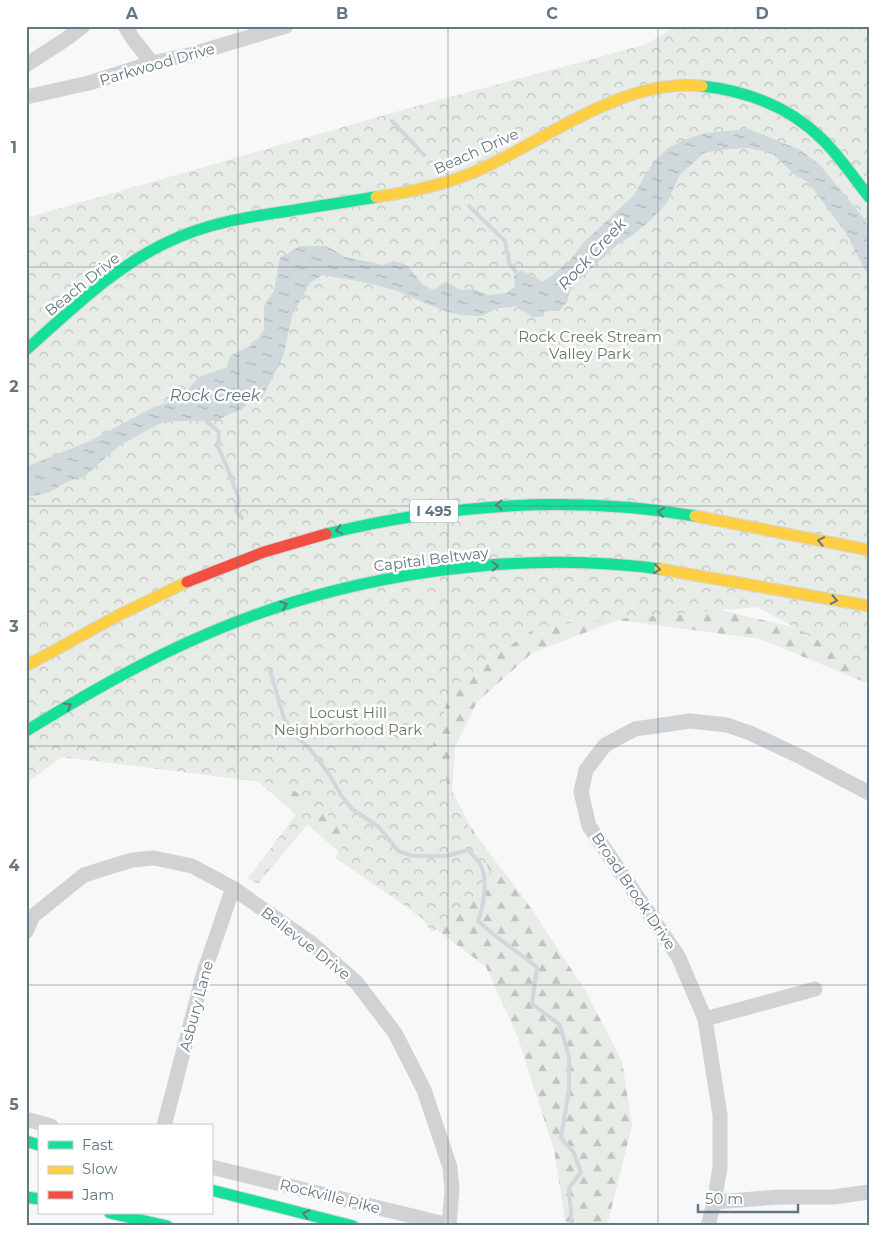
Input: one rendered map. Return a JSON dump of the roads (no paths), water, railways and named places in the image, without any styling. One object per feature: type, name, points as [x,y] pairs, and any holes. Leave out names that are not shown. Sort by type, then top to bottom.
[{"type":"main road","name":"Beach Drive","points":[[26,350],[122,269],[143,255],[182,236],[245,217],[402,193],[439,185],[480,170],[616,101],[649,90],[682,86],[720,88],[737,91],[774,105],[791,114],[820,138],[869,197]]},
{"type":"main road","name":"I 495","points":[[27,666],[146,601],[213,570],[291,542],[359,524],[427,512],[490,505],[555,504],[626,507],[699,518],[869,550]]},
{"type":"main road","name":"Capital Beltway","points":[[26,731],[114,679],[172,649],[238,621],[310,597],[367,583],[433,571],[552,563],[620,565],[686,573],[869,606]]},
{"type":"main road","points":[[112,694],[238,621]]},
{"type":"main road","points":[[26,1141],[38,1145]]},
{"type":"main road","name":"Rockville Pike","points":[[212,1190],[353,1226]]},
{"type":"main road","points":[[114,1214],[167,1226]]},
{"type":"street","points":[[26,65],[83,26]]},
{"type":"street","points":[[125,26],[152,63]]},
{"type":"street","name":"Parkwood Drive","points":[[26,97],[89,83],[152,63],[193,54],[286,26]]},
{"type":"street","name":"Broad Brook Drive","points":[[708,1226],[720,1168],[720,1115],[705,1020],[678,956],[589,826],[581,792],[586,770],[605,745],[635,729],[690,721],[727,725],[750,733],[801,756],[869,793]]},
{"type":"street","name":"Bellevue Drive","points":[[26,932],[33,916],[84,875],[132,860],[154,858],[192,866],[233,888],[311,943],[356,982],[395,1033],[424,1090],[450,1168],[452,1189],[449,1225]]},
{"type":"street","name":"Asbury Lane","points":[[165,1124],[204,972],[233,888]]},
{"type":"street","points":[[705,1020],[815,989]]},
{"type":"street","points":[[26,1119],[44,1124]]},
{"type":"street","name":"Rockville Pike","points":[[212,1167],[449,1225]]},
{"type":"street","points":[[714,1202],[779,1196],[833,1197],[869,1192]]},
{"type":"water","name":"Rock Creek","points":[[749,129],[800,150],[819,164],[862,216],[869,227],[869,278],[846,233],[808,182],[794,174],[773,154],[748,148],[717,150],[704,153],[680,175],[666,204],[646,224],[618,244],[572,286],[567,302],[559,311],[545,311],[543,317],[532,317],[518,306],[499,308],[481,316],[467,316],[426,304],[388,288],[322,275],[310,283],[292,316],[283,357],[261,400],[250,400],[242,410],[215,421],[175,421],[162,423],[119,446],[85,476],[66,482],[50,492],[35,496],[26,495],[26,467],[90,441],[152,408],[176,399],[199,377],[227,367],[230,356],[254,344],[264,330],[264,306],[274,291],[280,258],[300,246],[327,246],[345,257],[383,265],[394,261],[407,265],[422,284],[433,290],[446,282],[461,290],[474,289],[488,295],[507,293],[515,286],[514,276],[521,270],[543,282],[568,263],[582,244],[634,195],[646,173],[668,148],[683,140],[706,133]]},
{"type":"waterway","points":[[392,121],[424,155]]},
{"type":"waterway","points":[[469,206],[505,241],[509,263],[520,277]]},
{"type":"waterway","points":[[204,419],[219,432],[218,447],[239,499],[236,511],[242,518]]},
{"type":"waterway","points":[[270,670],[284,718],[293,733],[310,749],[329,774],[341,795],[352,809],[379,827],[398,851],[413,856],[446,856],[468,850],[479,862],[485,883],[484,900],[478,921],[537,967],[532,1004],[560,1025],[569,1057],[569,1090],[561,1138],[574,1153],[581,1172],[569,1188],[572,1226]]},
{"type":"park label","name":"Rock Creek Stream Valley Park","points":[[590,344]]},
{"type":"park label","name":"Locust Hill Neighborhood Park","points":[[348,720]]}]
